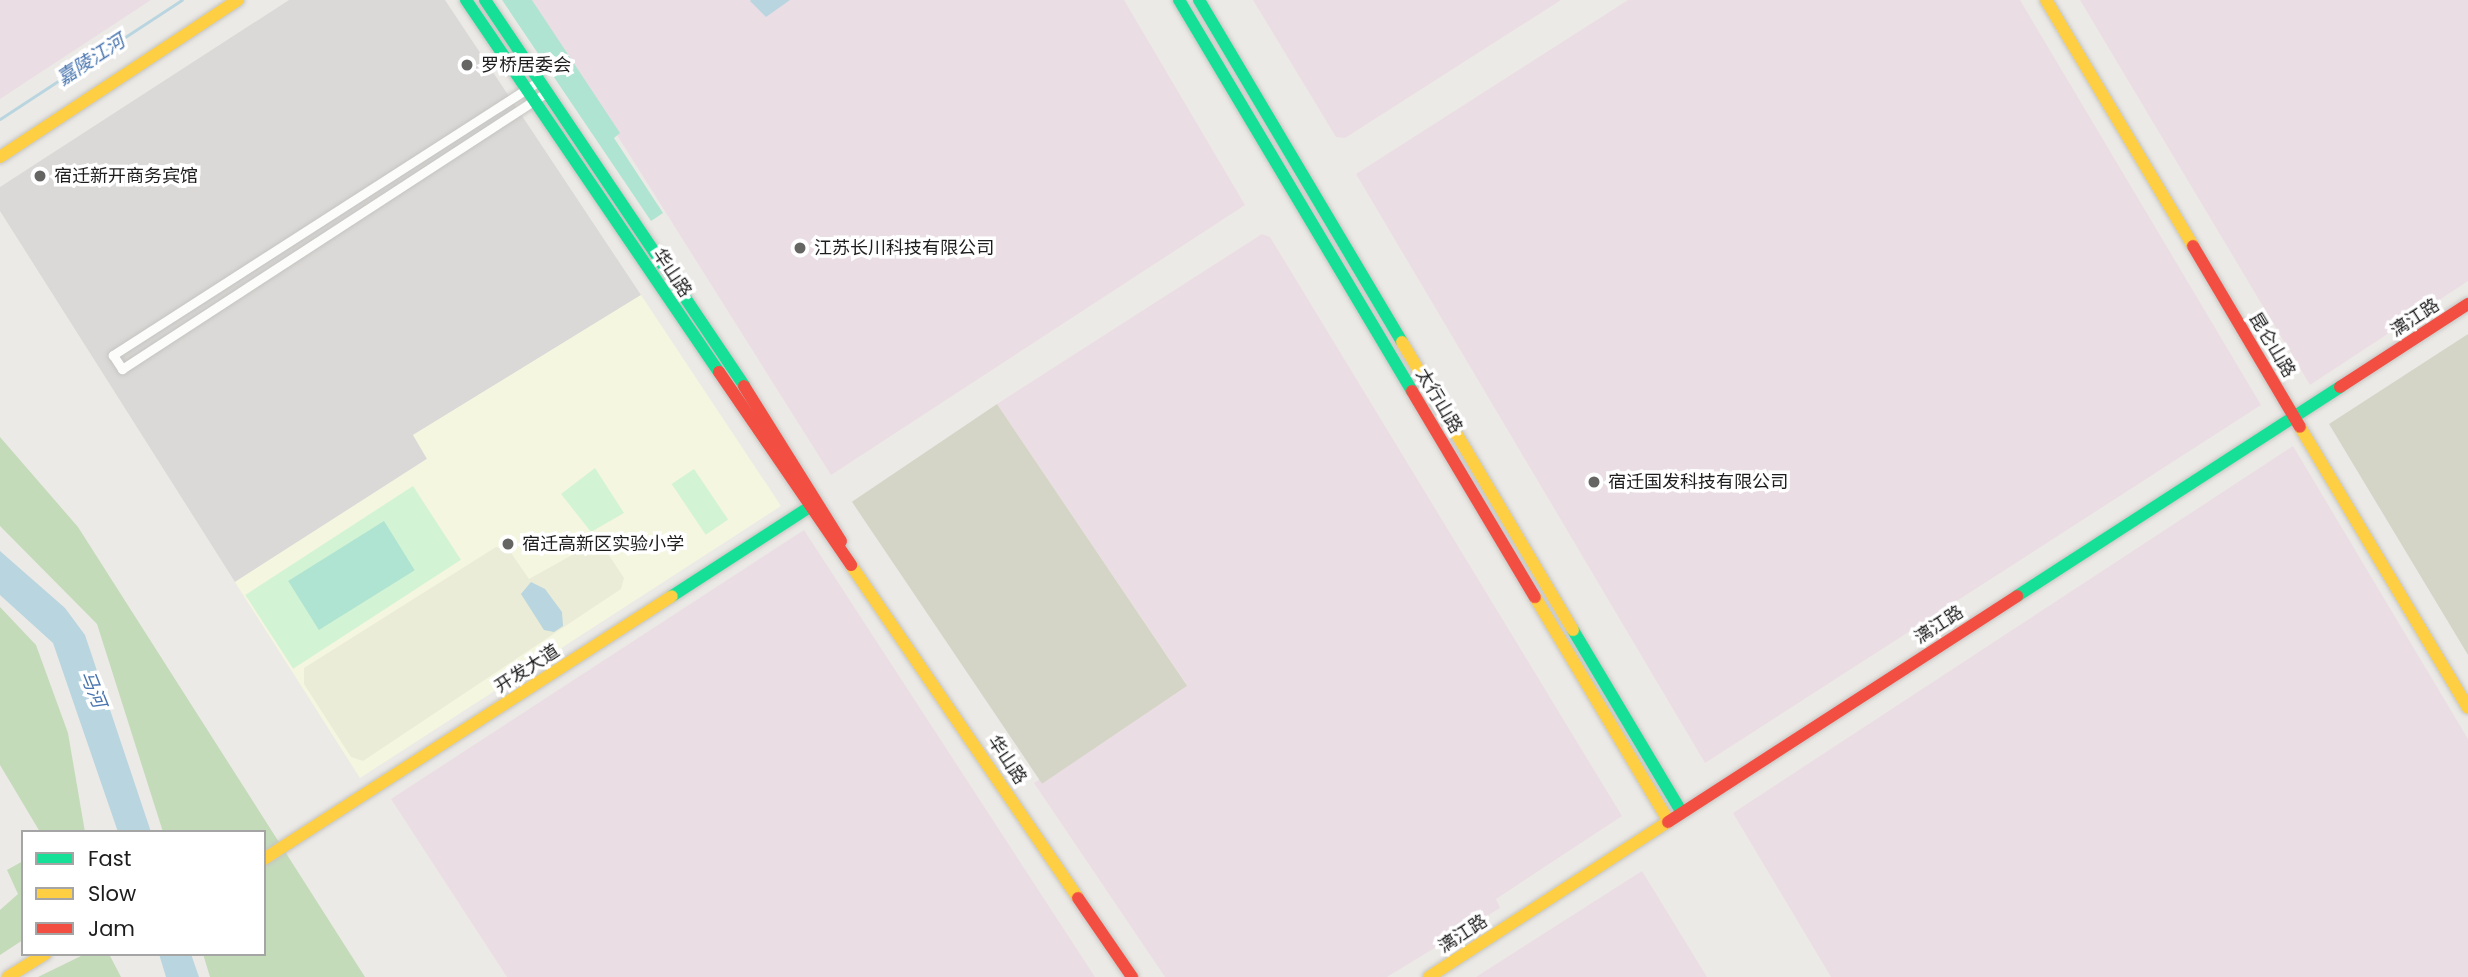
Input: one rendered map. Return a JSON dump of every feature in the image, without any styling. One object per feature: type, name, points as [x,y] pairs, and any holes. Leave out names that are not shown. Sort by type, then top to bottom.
[{"type":"street","points":[[0,157],[238,0]]},
{"type":"street","name":"华山路","points":[[466,0],[808,508],[852,563],[1132,977]]},
{"type":"street","name":"华山路","points":[[485,0],[820,500],[852,563]]},
{"type":"street","name":"太行山路","points":[[1179,0],[1668,820]]},
{"type":"street","name":"太行山路","points":[[1199,0],[1681,811]]},
{"type":"street","name":"昆仑山路","points":[[2046,0],[2468,708]]},
{"type":"street","points":[[530,95],[122,369],[113,355],[530,95],[543,87]]},
{"type":"street","name":"漓江路","points":[[1429,977],[1681,811],[2468,304]]},
{"type":"street","name":"开发大道","points":[[266,858],[808,508]]},
{"type":"street","points":[[8,977],[42,956]]},
{"type":"shaded area","points":[[0,0],[151,0],[0,99]]},
{"type":"shaded area","points":[[289,0],[445,0],[641,295],[413,435],[428,458],[235,582],[0,211],[0,187]]},
{"type":"shaded area","points":[[532,0],[1124,0],[1245,205],[831,475]]},
{"type":"shaded area","points":[[1253,0],[1561,0],[1345,138],[1336,137]]},
{"type":"shaded area","points":[[1628,0],[2020,0],[2261,405],[1705,763],[1356,174]]},
{"type":"shaded area","points":[[2080,0],[2468,0],[2468,281],[2310,385]]},
{"type":"shaded area","points":[[1262,234],[1270,237],[1622,816],[1496,899],[1500,908],[1387,977],[1165,977],[1034,783],[1187,685],[997,404]]},
{"type":"shaded area","name":"宿迁高新区实验小学","points":[[641,295],[781,506],[360,778],[235,582],[427,459],[413,435]]},
{"type":"shaded area","points":[[2468,334],[2468,655],[2329,424]]},
{"type":"shaded area","points":[[997,404],[1187,686],[1042,784],[852,502]]},
{"type":"shaded area","points":[[2293,446],[2468,739],[2468,977],[1831,977],[1733,813]]},
{"type":"shaded area","points":[[804,530],[1095,977],[507,977],[391,799]]},
{"type":"shaded area","points":[[599,540],[624,578],[621,589],[363,761],[351,757],[304,684],[304,668],[496,547],[509,550],[529,579]]},
{"type":"shaded area","points":[[1642,871],[1707,977],[1476,977]]},
{"type":"green space","points":[[502,0],[532,0],[620,133],[614,138],[663,213],[651,221]]},
{"type":"green space","points":[[0,437],[78,527],[365,977],[210,977],[204,956],[266,956],[266,830],[162,830],[97,624],[0,526]]},
{"type":"green space","points":[[595,468],[624,513],[591,532],[561,494]]},
{"type":"green space","points":[[694,469],[728,520],[706,535],[672,484]]},
{"type":"green space","points":[[413,486],[461,560],[293,669],[245,595]]},
{"type":"green space","points":[[384,521],[415,570],[319,630],[288,581]]},
{"type":"green space","points":[[0,607],[36,645],[68,733],[85,830],[39,830],[0,765]]},
{"type":"green space","points":[[21,862],[21,941],[0,955],[0,910],[18,894],[7,870]]},
{"type":"green space","points":[[81,956],[110,956],[121,977],[38,977]]},
{"type":"water","points":[[751,0],[790,0],[766,17],[750,1]]},
{"type":"water","name":"马河","points":[[0,551],[65,608],[85,635],[150,830],[117,830],[53,643],[0,595]]},
{"type":"water","points":[[531,582],[545,589],[562,612],[563,626],[554,632],[544,630],[521,594]]},
{"type":"water","points":[[160,956],[192,956],[199,977],[166,977]]},
{"type":"waterway","name":"嘉陵江河","points":[[0,119],[182,0]]},
{"type":"traffic: fast","points":[[466,0],[719,372]]},
{"type":"traffic: fast","points":[[485,0],[744,386]]},
{"type":"traffic: fast","points":[[1179,0],[1412,391]]},
{"type":"traffic: fast","points":[[1199,0],[1402,342]]},
{"type":"traffic: fast","points":[[2017,596],[2340,387]]},
{"type":"traffic: fast","points":[[672,596],[808,508]]},
{"type":"traffic: fast","points":[[1573,630],[1681,811]]},
{"type":"traffic: slow","points":[[0,157],[238,0]]},
{"type":"traffic: slow","points":[[2046,0],[2193,246]]},
{"type":"traffic: slow","points":[[1402,342],[1573,630]]},
{"type":"traffic: slow","points":[[2300,427],[2468,708]]},
{"type":"traffic: slow","points":[[851,565],[1078,898]]},
{"type":"traffic: slow","points":[[266,858],[672,596]]},
{"type":"traffic: slow","points":[[1535,597],[1668,820]]},
{"type":"traffic: slow","points":[[1429,977],[1668,822]]},
{"type":"traffic: slow","points":[[8,977],[42,956]]},
{"type":"traffic: jam","points":[[2193,246],[2300,427]]},
{"type":"traffic: jam","points":[[2340,387],[2468,304]]},
{"type":"traffic: jam","points":[[719,372],[851,565]]},
{"type":"traffic: jam","points":[[744,386],[841,541]]},
{"type":"traffic: jam","points":[[1412,391],[1535,597]]},
{"type":"traffic: jam","points":[[1668,822],[2017,596]]},
{"type":"traffic: jam","points":[[1078,898],[1132,977]]},
{"type":"place","name":"罗桥居委会","points":[[467,65]]},
{"type":"place","name":"宿迁新开商务宾馆","points":[[40,176]]},
{"type":"place","name":"江苏长川科技有限公司","points":[[800,248]]},
{"type":"place","name":"宿迁国发科技有限公司","points":[[1594,482]]},
{"type":"place","name":"宿迁高新区实验小学","points":[[508,544]]}]
